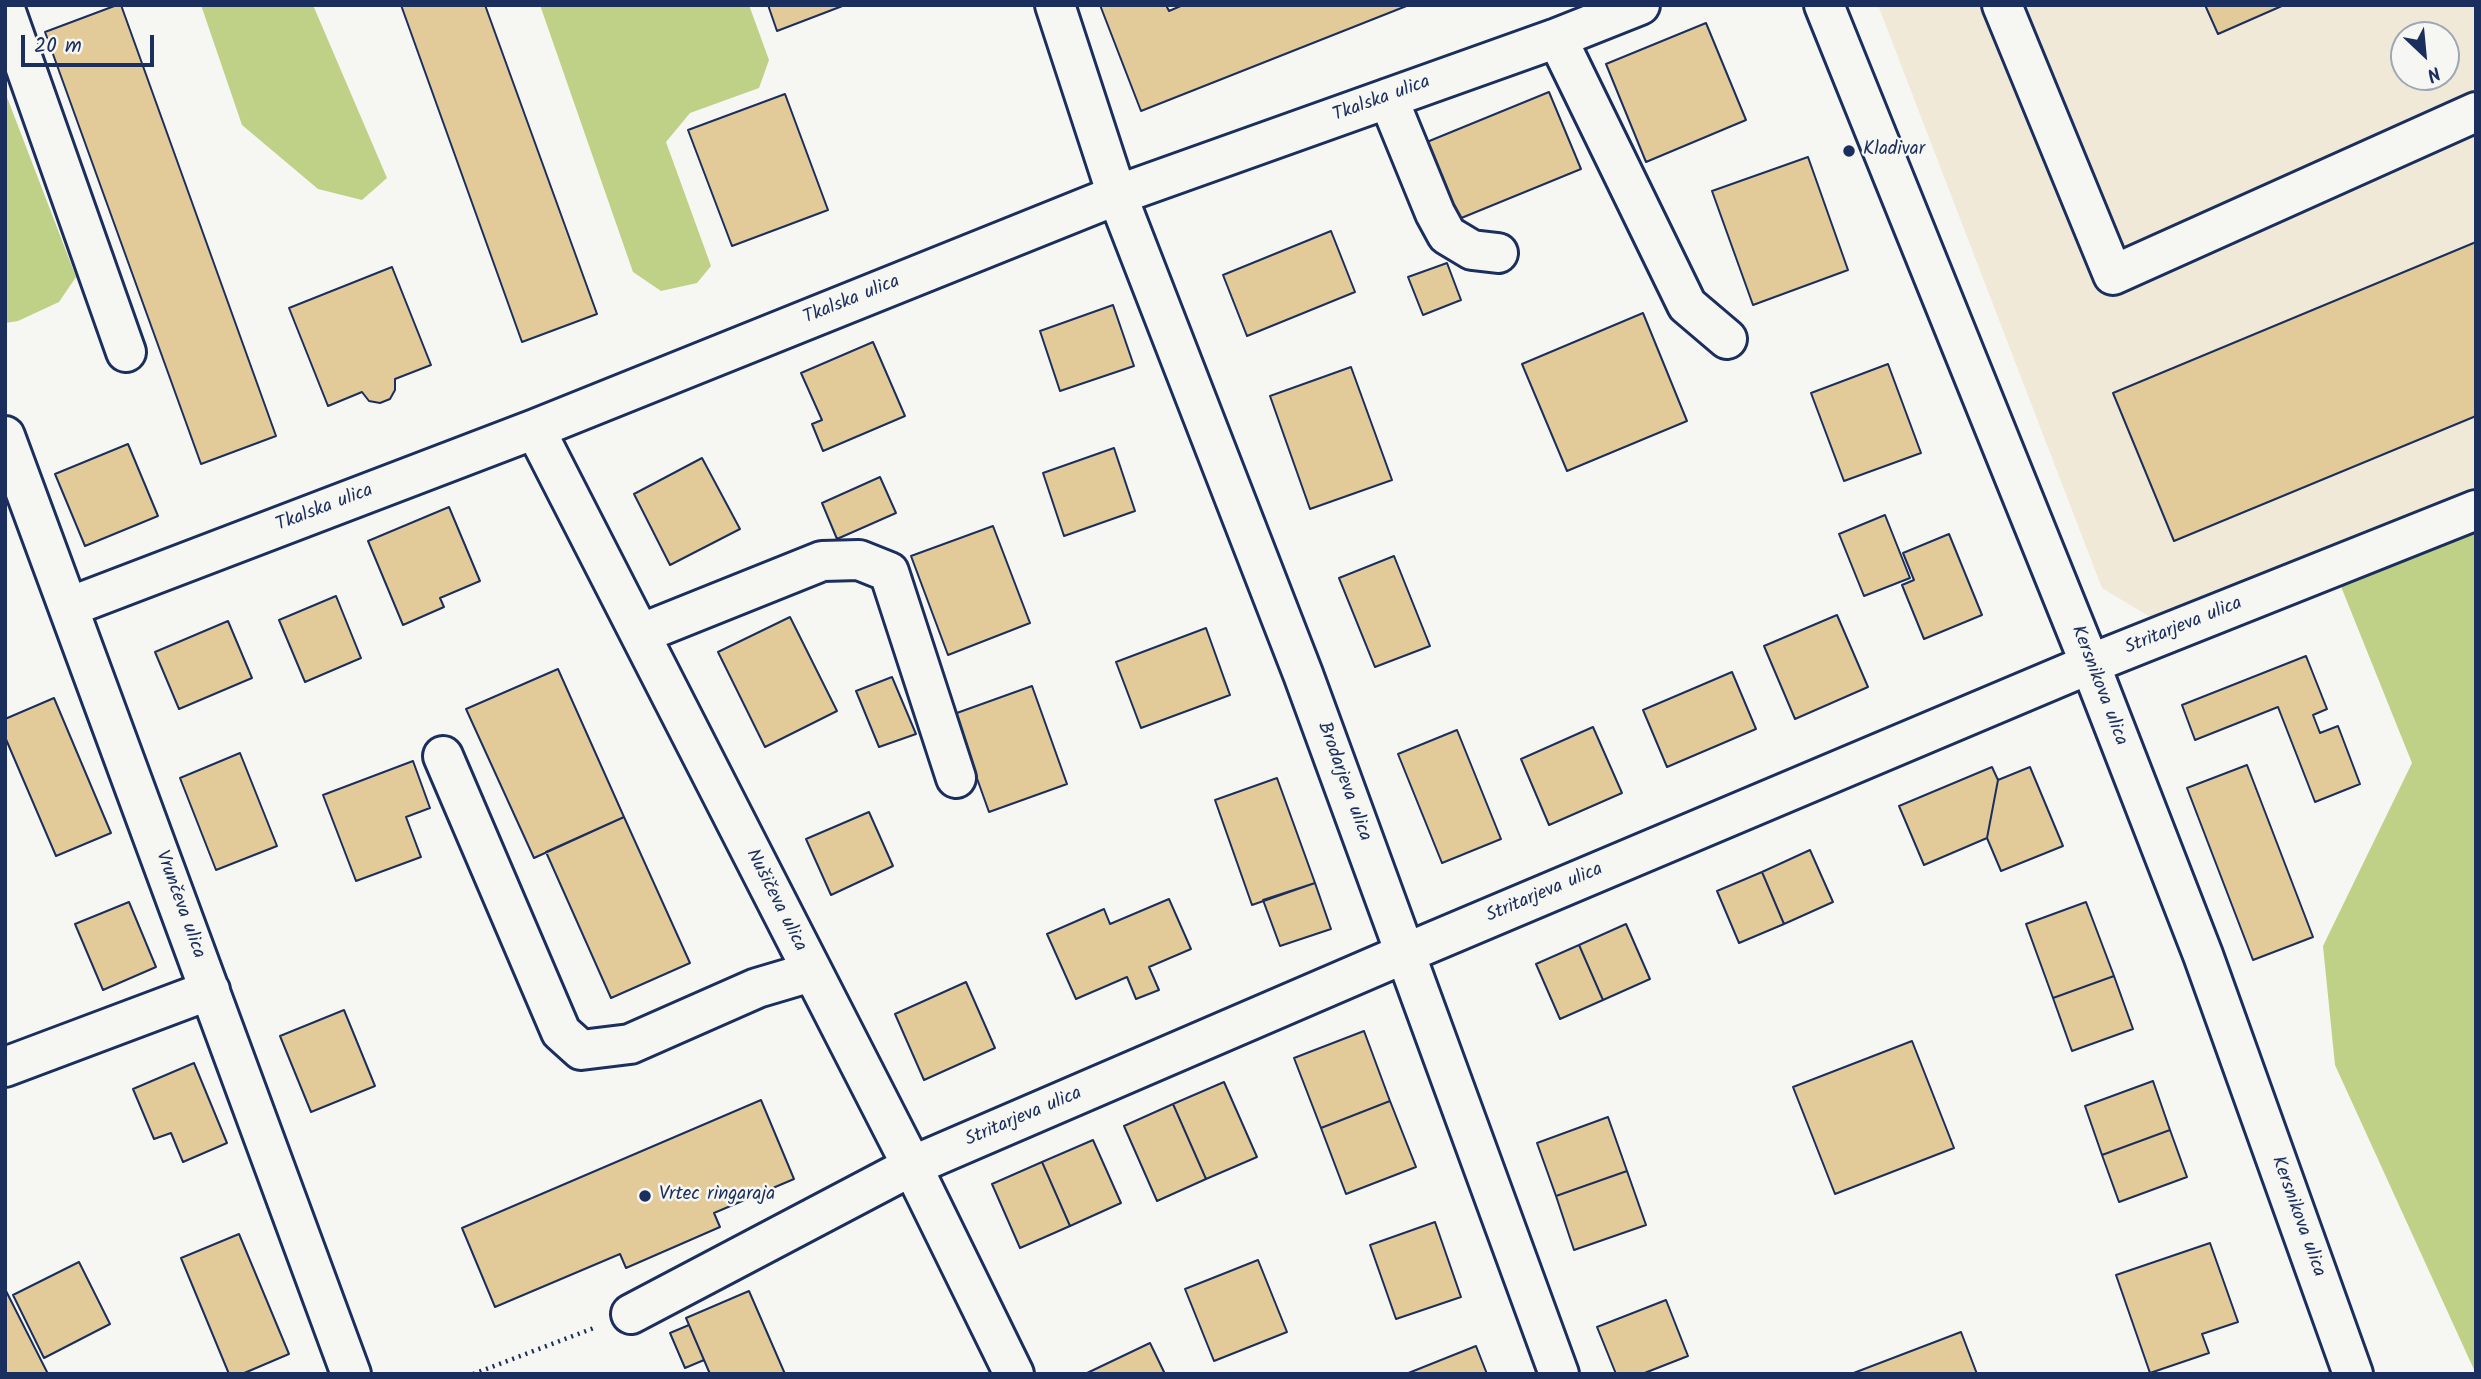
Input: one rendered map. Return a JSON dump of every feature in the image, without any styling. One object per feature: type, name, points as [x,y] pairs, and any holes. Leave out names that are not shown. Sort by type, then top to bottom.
[{"type":"street","name":"Brodarjeva ulica","points":[[1055,5],[1117,195],[1303,674],[1559,1374]]},
{"type":"street","name":"Tkalska ulica","points":[[69,607],[535,429],[1117,195],[1557,38],[1640,5]]},
{"type":"street","name":"Kersnikova ulica","points":[[1825,5],[2090,664],[2203,955],[2353,1374]]},
{"type":"street","points":[[2002,5],[2113,275],[2476,111]]},
{"type":"street","points":[[5,9],[126,352]]},
{"type":"street","points":[[1557,38],[1687,305],[1727,338]]},
{"type":"street","points":[[1388,98],[1435,213],[1447,235],[1472,250],[1498,253]]},
{"type":"street","name":"Nušičeva ulica","points":[[535,429],[912,1166],[1014,1374]]},
{"type":"street","name":"Vrunčeva ulica","points":[[5,436],[351,1374]]},
{"type":"street","name":"Stritarjeva ulica","points":[[631,1314],[912,1166],[1406,953],[2090,664],[2476,510]]},
{"type":"street","points":[[640,634],[822,561],[859,560],[889,572],[956,778]]},
{"type":"street","points":[[443,756],[561,1032],[581,1050],[630,1044],[757,988],[811,972]]},
{"type":"street","points":[[5,1067],[210,990]]},
{"type":"path","points":[[473,1374],[631,1314]]},
{"type":"shaded area","points":[[1878,5],[2476,5],[2476,528],[2193,643],[2102,588]]},
{"type":"green space","points":[[201,5],[313,5],[387,178],[362,200],[318,189],[242,125]]},
{"type":"green space","points":[[540,5],[749,5],[769,60],[759,88],[690,113],[666,142],[711,266],[697,283],[661,291],[633,272]]},
{"type":"green space","points":[[5,92],[76,277],[59,302],[18,321],[5,323]]},
{"type":"green space","points":[[2476,528],[2476,1374],[2335,1065],[2323,946],[2412,763],[2340,584]]},
{"type":"building","points":[[121,5],[276,436],[201,464],[45,32]]},
{"type":"building","points":[[401,5],[485,5],[597,314],[522,342]]},
{"type":"building","points":[[768,5],[845,5],[777,31]]},
{"type":"building","points":[[1100,5],[1166,5],[1169,11],[1183,5],[1409,5],[1141,111]]},
{"type":"building","points":[[2205,5],[2284,5],[2218,34]]},
{"type":"building","points":[[1706,23],[1746,120],[1646,162],[1606,64]]},
{"type":"building","points":[[1549,92],[1581,169],[1454,221],[1422,144]]},
{"type":"building","points":[[785,94],[828,210],[732,246],[688,130]]},
{"type":"building","points":[[1808,157],[1848,270],[1753,305],[1712,191]]},
{"type":"building","points":[[1331,231],[1355,292],[1247,336],[1223,275]]},
{"type":"building","points":[[2476,242],[2476,416],[2174,541],[2113,393]]},
{"type":"building","points":[[1447,263],[1461,300],[1423,315],[1408,277]]},
{"type":"building","points":[[392,267],[431,365],[395,379],[395,390],[390,399],[380,403],[369,401],[362,392],[328,406],[289,308]]},
{"type":"building","points":[[1113,305],[1134,366],[1060,391],[1040,331]]},
{"type":"building","points":[[1643,313],[1687,421],[1567,471],[1522,364]]},
{"type":"building","points":[[873,342],[905,416],[823,451],[812,424],[822,420],[801,373]]},
{"type":"building","points":[[1888,364],[1921,453],[1844,481],[1811,393]]},
{"type":"building","points":[[1351,367],[1392,480],[1310,509],[1270,396]]},
{"type":"building","points":[[128,444],[158,516],[85,546],[55,474]]},
{"type":"building","points":[[1114,448],[1135,511],[1064,536],[1043,473]]},
{"type":"building","points":[[702,458],[740,529],[670,565],[634,494]]},
{"type":"building","points":[[880,477],[896,513],[837,539],[822,503]]},
{"type":"building","points":[[449,507],[480,581],[440,598],[444,607],[403,625],[368,541]]},
{"type":"building","points":[[1885,515],[1910,578],[1864,596],[1839,534]]},
{"type":"building","points":[[993,526],[1030,623],[948,655],[911,556]]},
{"type":"building","points":[[1949,534],[1982,615],[1924,639],[1902,585],[1914,580],[1903,553]]},
{"type":"building","points":[[1394,556],[1430,646],[1375,667],[1339,578]]},
{"type":"building","points":[[336,596],[361,658],[305,682],[279,620]]},
{"type":"building","points":[[1837,615],[1868,687],[1795,719],[1764,646]]},
{"type":"building","points":[[790,617],[837,711],[765,747],[718,652]]},
{"type":"building","points":[[228,621],[252,678],[179,709],[155,652]]},
{"type":"building","points":[[1206,628],[1230,695],[1141,728],[1116,662]]},
{"type":"building","points":[[2306,656],[2327,709],[2313,715],[2320,733],[2338,726],[2360,784],[2315,802],[2278,707],[2195,740],[2182,705]]},
{"type":"building","points":[[558,669],[624,817],[534,858],[466,709]]},
{"type":"building","points":[[1732,672],[1756,729],[1667,767],[1643,710]]},
{"type":"building","points":[[892,677],[916,734],[879,747],[856,691]]},
{"type":"building","points":[[1032,686],[1067,784],[989,812],[954,714]]},
{"type":"building","points":[[54,698],[111,833],[56,856],[5,737],[5,719]]},
{"type":"building","points":[[1593,727],[1622,793],[1549,825],[1521,759]]},
{"type":"building","points":[[1457,730],[1501,839],[1442,863],[1398,754]]},
{"type":"building","points":[[240,753],[277,846],[216,870],[180,778]]},
{"type":"building","points":[[413,761],[430,808],[406,817],[421,857],[356,881],[323,795]]},
{"type":"building","points":[[2247,765],[2313,937],[2253,960],[2187,788]]},
{"type":"building","points":[[1992,767],[1998,780],[1987,838],[1924,865],[1899,806]]},
{"type":"building","points":[[2030,767],[2063,846],[2001,871],[1987,838],[1998,780]]},
{"type":"building","points":[[1277,778],[1315,883],[1252,905],[1215,800]]},
{"type":"building","points":[[869,812],[893,866],[831,895],[806,839]]},
{"type":"building","points":[[624,817],[690,963],[611,998],[546,852]]},
{"type":"building","points":[[1810,850],[1833,902],[1784,924],[1762,872]]},
{"type":"building","points":[[1762,872],[1784,924],[1739,943],[1717,891]]},
{"type":"building","points":[[1315,883],[1331,929],[1280,946],[1263,900]]},
{"type":"building","points":[[1169,899],[1191,949],[1149,967],[1159,990],[1136,999],[1127,977],[1076,999],[1047,934],[1104,909],[1110,924]]},
{"type":"building","points":[[129,902],[156,967],[103,990],[75,924]]},
{"type":"building","points":[[2086,902],[2114,976],[2053,998],[2026,924]]},
{"type":"building","points":[[1626,924],[1650,979],[1603,1000],[1579,945]]},
{"type":"building","points":[[1579,945],[1603,1000],[1560,1019],[1536,964]]},
{"type":"building","points":[[2114,976],[2133,1029],[2072,1051],[2053,998]]},
{"type":"building","points":[[966,982],[995,1048],[924,1080],[895,1014]]},
{"type":"building","points":[[344,1010],[375,1086],[311,1112],[280,1036]]},
{"type":"building","points":[[1364,1031],[1390,1101],[1321,1128],[1294,1058]]},
{"type":"building","points":[[1912,1041],[1954,1148],[1835,1194],[1793,1087]]},
{"type":"building","points":[[194,1063],[227,1143],[183,1162],[171,1133],[154,1139],[133,1089]]},
{"type":"building","points":[[2153,1081],[2170,1130],[2102,1155],[2085,1106]]},
{"type":"building","points":[[1224,1082],[1257,1157],[1206,1179],[1173,1104]]},
{"type":"building","name":"Vrtec ringaraja","points":[[761,1100],[794,1179],[714,1213],[720,1227],[626,1268],[620,1254],[495,1307],[462,1228]]},
{"type":"building","points":[[1390,1101],[1416,1167],[1346,1194],[1321,1128]]},
{"type":"building","points":[[1173,1104],[1206,1179],[1157,1201],[1124,1126]]},
{"type":"building","points":[[1608,1117],[1627,1171],[1556,1196],[1537,1143]]},
{"type":"building","points":[[2170,1130],[2187,1177],[2119,1202],[2102,1155]]},
{"type":"building","points":[[1093,1140],[1121,1203],[1070,1226],[1042,1162]]},
{"type":"building","points":[[1042,1162],[1070,1226],[1020,1248],[992,1184]]},
{"type":"building","points":[[1627,1171],[1646,1225],[1574,1250],[1556,1196]]},
{"type":"building","points":[[1435,1222],[1461,1297],[1396,1319],[1370,1245]]},
{"type":"building","points":[[239,1234],[289,1354],[242,1374],[229,1374],[181,1258]]},
{"type":"building","points":[[2210,1243],[2238,1322],[2202,1334],[2209,1353],[2150,1373],[2116,1275]]},
{"type":"building","points":[[1258,1260],[1287,1332],[1214,1361],[1185,1289]]},
{"type":"building","points":[[79,1262],[110,1324],[44,1358],[13,1295]]},
{"type":"building","points":[[5,1289],[48,1374],[5,1374]]},
{"type":"building","points":[[749,1291],[785,1374],[710,1374],[686,1318]]},
{"type":"building","points":[[1666,1300],[1688,1356],[1642,1374],[1616,1374],[1597,1327]]},
{"type":"building","points":[[689,1325],[704,1360],[685,1368],[670,1333]]},
{"type":"building","points":[[1961,1332],[1977,1374],[1851,1374]]},
{"type":"building","points":[[1150,1343],[1165,1374],[1085,1374]]},
{"type":"building","points":[[1476,1346],[1487,1374],[1406,1374]]},
{"type":"place","name":"Kladivar","points":[[1849,151]]},
{"type":"place","name":"Vrtec ringaraja","points":[[645,1196]]}]
